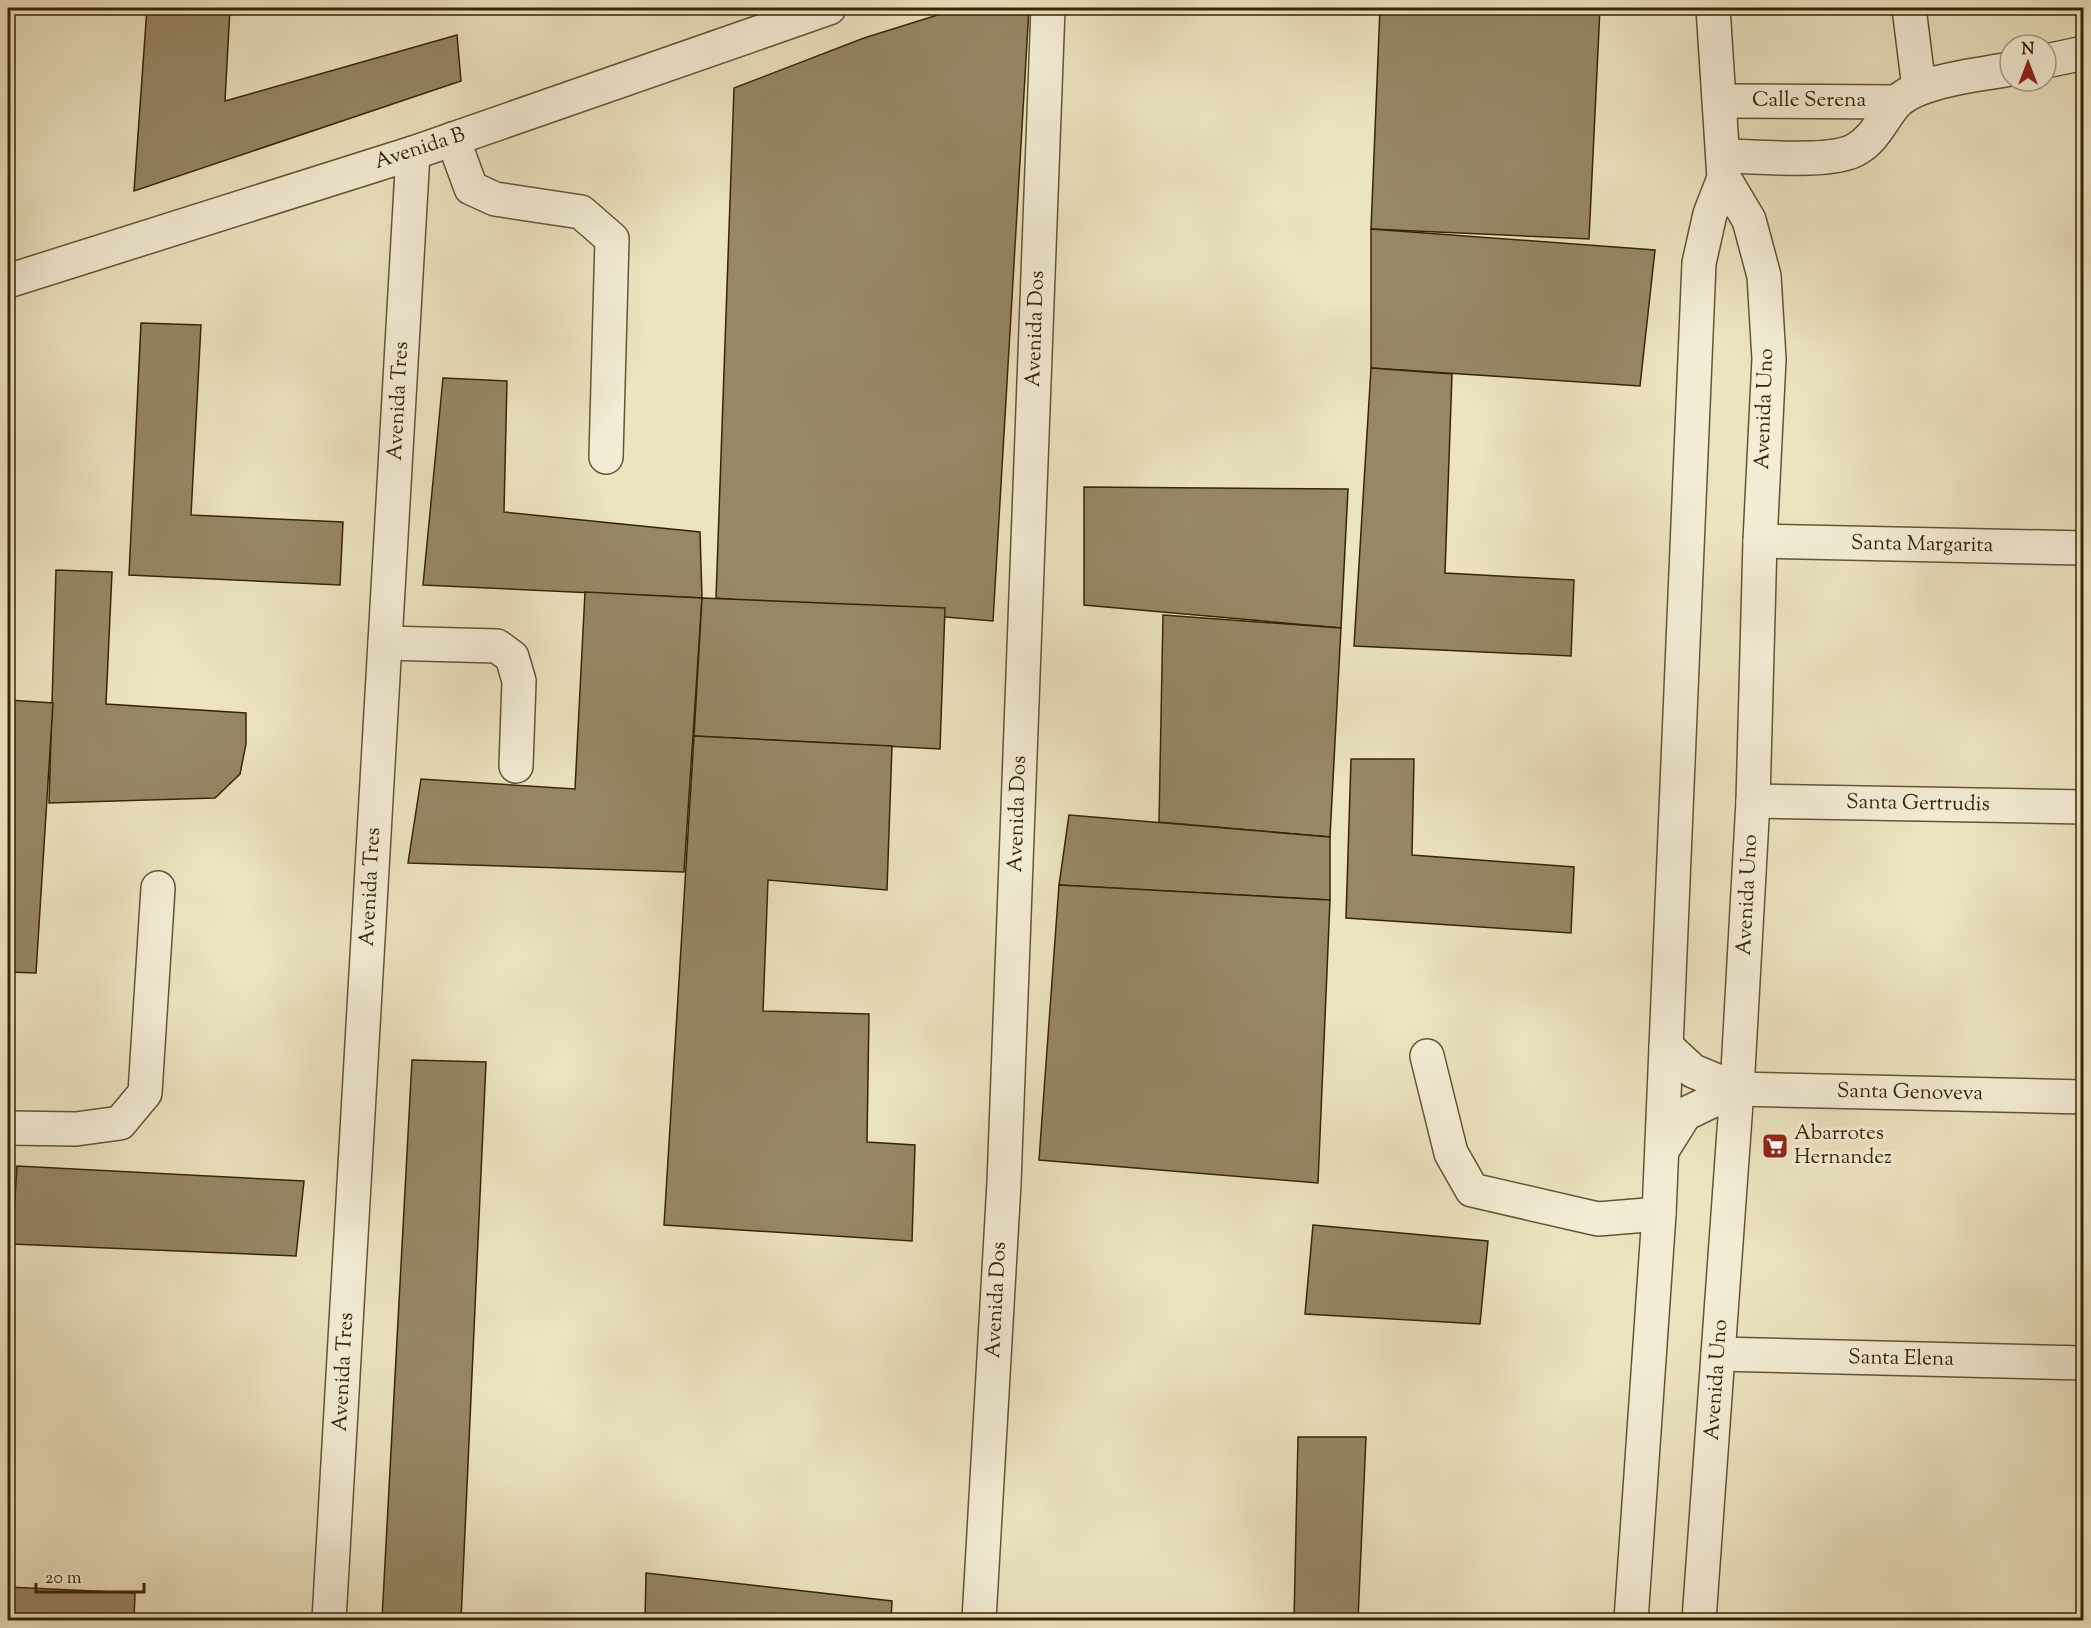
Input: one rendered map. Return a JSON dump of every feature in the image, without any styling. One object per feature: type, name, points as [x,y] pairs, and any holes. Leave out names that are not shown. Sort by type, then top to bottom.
[{"type":"street","name":"Avenida B","points":[[8,281],[414,153],[830,8]]},
{"type":"street","name":"Avenida Dos","points":[[979,1620],[1004,1183],[1048,8]]},
{"type":"street","name":"Avenida Uno","points":[[1630,1620],[1659,1214],[1699,263],[1724,167],[1713,8]]},
{"type":"street","points":[[1908,95],[1909,8]]},
{"type":"street","points":[[2058,58],[2084,53]]},
{"type":"street","name":"Calle Serena","points":[[1720,101],[1908,95],[1998,72]]},
{"type":"street","name":"Calle Serena","points":[[1724,167],[1831,157],[1856,150],[1880,129],[1908,95]]},
{"type":"street","points":[[453,139],[471,188],[495,199],[581,212],[612,239],[606,457]]},
{"type":"street","name":"Avenida Tres","points":[[329,1620],[414,153]]},
{"type":"street","name":"Avenida Uno","points":[[1699,1620],[1737,1089],[1753,801],[1760,541],[1769,359],[1764,276],[1749,220],[1724,167]]},
{"type":"street","name":"Santa Margarita","points":[[1760,541],[2084,548]]},
{"type":"street","points":[[385,643],[496,646],[512,657],[519,681],[516,766]]},
{"type":"street","name":"Santa Gertrudis","points":[[1753,801],[2084,807]]},
{"type":"street","points":[[8,1128],[76,1129],[120,1123],[145,1093],[158,888]]},
{"type":"street","points":[[1666,1046],[1693,1071],[1737,1089]]},
{"type":"street","points":[[1427,1056],[1451,1153],[1472,1190],[1598,1219],[1659,1214]]},
{"type":"street","points":[[1662,1150],[1685,1114],[1737,1089]]},
{"type":"street","name":"Santa Genoveva","points":[[1737,1089],[2084,1096]]},
{"type":"street","name":"Santa Elena","points":[[1718,1354],[2084,1363]]},
{"type":"building","points":[[147,8],[230,8],[225,101],[457,35],[461,81],[134,191]]},
{"type":"building","points":[[960,8],[1029,8],[993,621],[716,598],[734,88],[864,38]]},
{"type":"building","points":[[1380,8],[1600,8],[1589,239],[1371,229]]},
{"type":"building","points":[[1371,229],[1655,250],[1640,386],[1371,368]]},
{"type":"building","points":[[141,323],[201,325],[191,515],[343,522],[340,585],[129,575]]},
{"type":"building","points":[[1371,368],[1452,374],[1445,573],[1574,580],[1571,656],[1354,646]]},
{"type":"building","points":[[443,378],[507,381],[504,512],[700,532],[702,598],[423,585]]},
{"type":"building","points":[[1084,487],[1348,489],[1341,628],[1084,605]]},
{"type":"building","points":[[56,570],[112,572],[106,704],[246,713],[246,744],[240,774],[215,798],[49,803]]},
{"type":"building","points":[[585,592],[702,598],[684,872],[408,863],[421,779],[575,789]]},
{"type":"building","points":[[702,598],[945,608],[940,749],[694,736]]},
{"type":"building","points":[[1163,615],[1341,628],[1330,837],[1159,822]]},
{"type":"building","points":[[8,700],[53,703],[36,973],[8,972]]},
{"type":"building","points":[[694,736],[892,746],[887,890],[768,880],[763,1011],[869,1014],[867,1142],[915,1145],[912,1241],[664,1225]]},
{"type":"building","points":[[1351,759],[1414,759],[1412,855],[1574,867],[1571,933],[1346,918]]},
{"type":"building","points":[[1069,815],[1330,837],[1330,900],[1059,885]]},
{"type":"building","points":[[1059,885],[1330,900],[1318,1183],[1039,1160]]},
{"type":"building","points":[[412,1060],[486,1062],[461,1620],[382,1619]]},
{"type":"building","points":[[17,1166],[304,1181],[296,1256],[12,1244]]},
{"type":"building","points":[[1313,1225],[1488,1241],[1480,1324],[1305,1314]]},
{"type":"building","points":[[1298,1437],[1366,1437],[1358,1620],[1294,1620]]},
{"type":"building","points":[[646,1573],[892,1601],[891,1620],[645,1620]]},
{"type":"building","points":[[8,1587],[135,1593],[134,1620],[8,1620]]},
{"type":"place","name":"Abarrotes Hernandez","points":[[1775,1146]]}]
